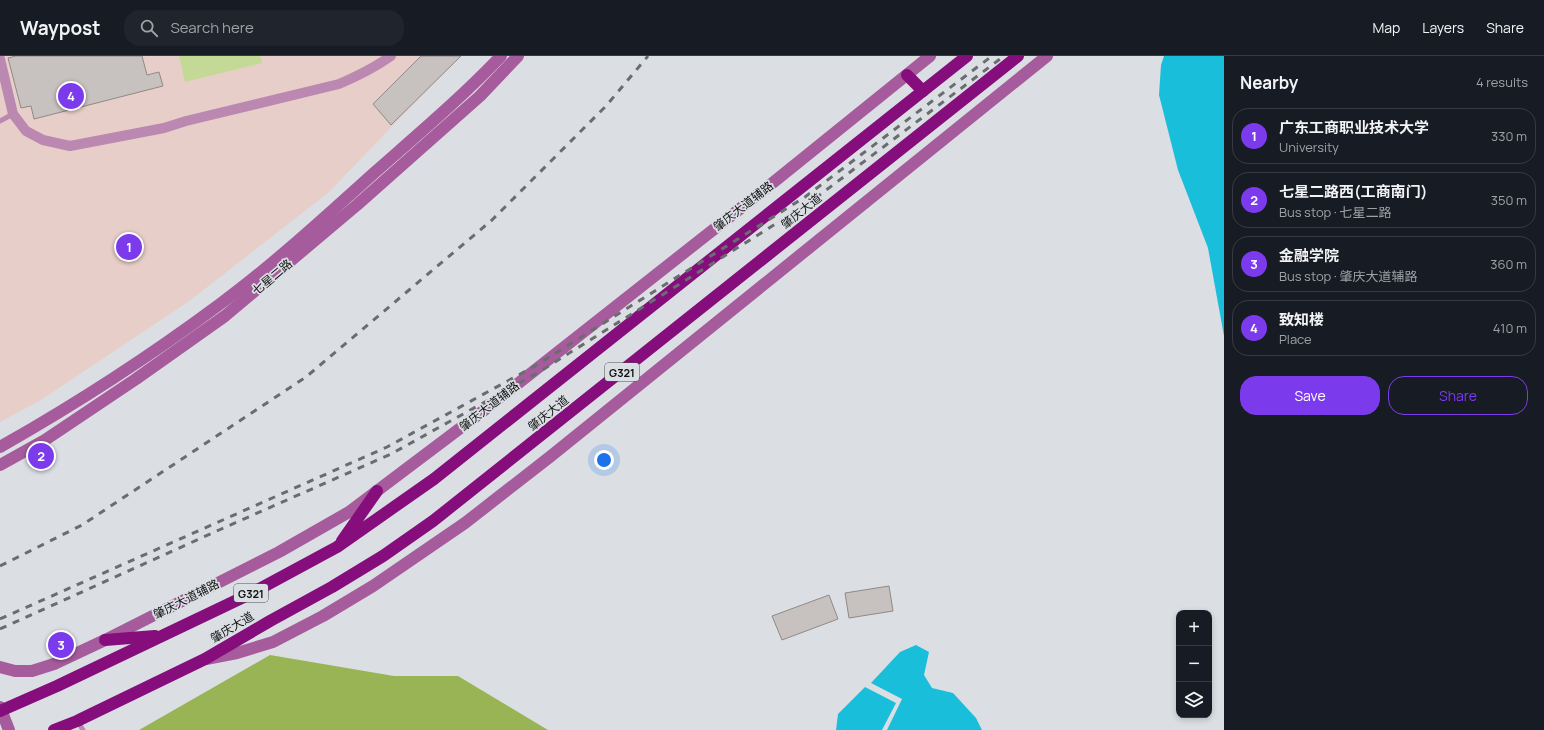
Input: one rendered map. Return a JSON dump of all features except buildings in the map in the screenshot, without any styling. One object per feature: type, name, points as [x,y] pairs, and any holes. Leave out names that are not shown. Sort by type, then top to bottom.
[{"type":"highway","name":"肇庆大道","points":[[0,709],[57,686],[252,593],[337,547],[381,518],[453,464],[967,56]]},
{"type":"highway","name":"肇庆大道","points":[[54,730],[80,725],[205,659],[332,587],[383,556],[433,521],[488,479],[1018,56]]},
{"type":"highway","points":[[907,75],[923,91]]},
{"type":"highway","points":[[337,547],[377,491]]},
{"type":"highway","points":[[105,640],[162,635]]},
{"type":"street","points":[[0,59],[13,114],[26,131],[43,140],[70,146],[164,128],[186,121],[339,84],[357,77],[391,56]]},
{"type":"street","name":"七星二路","points":[[0,448],[43,423],[178,335],[220,304],[341,204],[470,88],[501,56]]},
{"type":"street","name":"七星二路","points":[[0,465],[45,440],[136,379],[225,316],[369,194],[480,96],[518,56]]},
{"type":"street","name":"肇庆大道辅路","points":[[0,667],[15,671],[32,671],[54,664],[105,640],[292,545],[348,512],[483,411],[765,189],[930,56]]},
{"type":"street","points":[[205,659],[237,653],[273,642],[323,616],[373,586],[465,523],[551,456],[1047,56]]},
{"type":"street","points":[[0,709],[10,730]]},
{"type":"lane","points":[[0,121],[13,114]]},
{"type":"shaded area","points":[[0,56],[460,56],[328,193],[188,302],[41,400],[0,422]]},
{"type":"green space","points":[[179,56],[260,56],[262,63],[185,82]]},
{"type":"green space","points":[[270,655],[394,676],[458,676],[548,730],[139,730]]},
{"type":"water","points":[[1164,56],[1224,56],[1224,336],[1208,248],[1178,170],[1159,95],[1161,65]]},
{"type":"water","points":[[916,645],[929,652],[924,675],[932,688],[953,693],[976,718],[982,730],[887,730],[902,699],[871,683],[900,652]]},
{"type":"water","points":[[865,687],[896,703],[882,730],[836,730],[838,714]]},
{"type":"railway","points":[[0,566],[82,525],[306,377],[492,220],[606,106],[648,56]]},
{"type":"railway","points":[[0,619],[387,447],[535,366],[805,197],[992,56]]},
{"type":"railway","points":[[0,629],[391,454],[539,372],[809,203],[1004,56]]},
{"type":"place","name":"致知楼","points":[[71,96]]},
{"type":"place","name":"广东工商职业技术大学","points":[[129,247]]},
{"type":"place","name":"七星二路西(工商南门)","points":[[41,456]]},
{"type":"place","name":"金融学院","points":[[61,645]]}]
